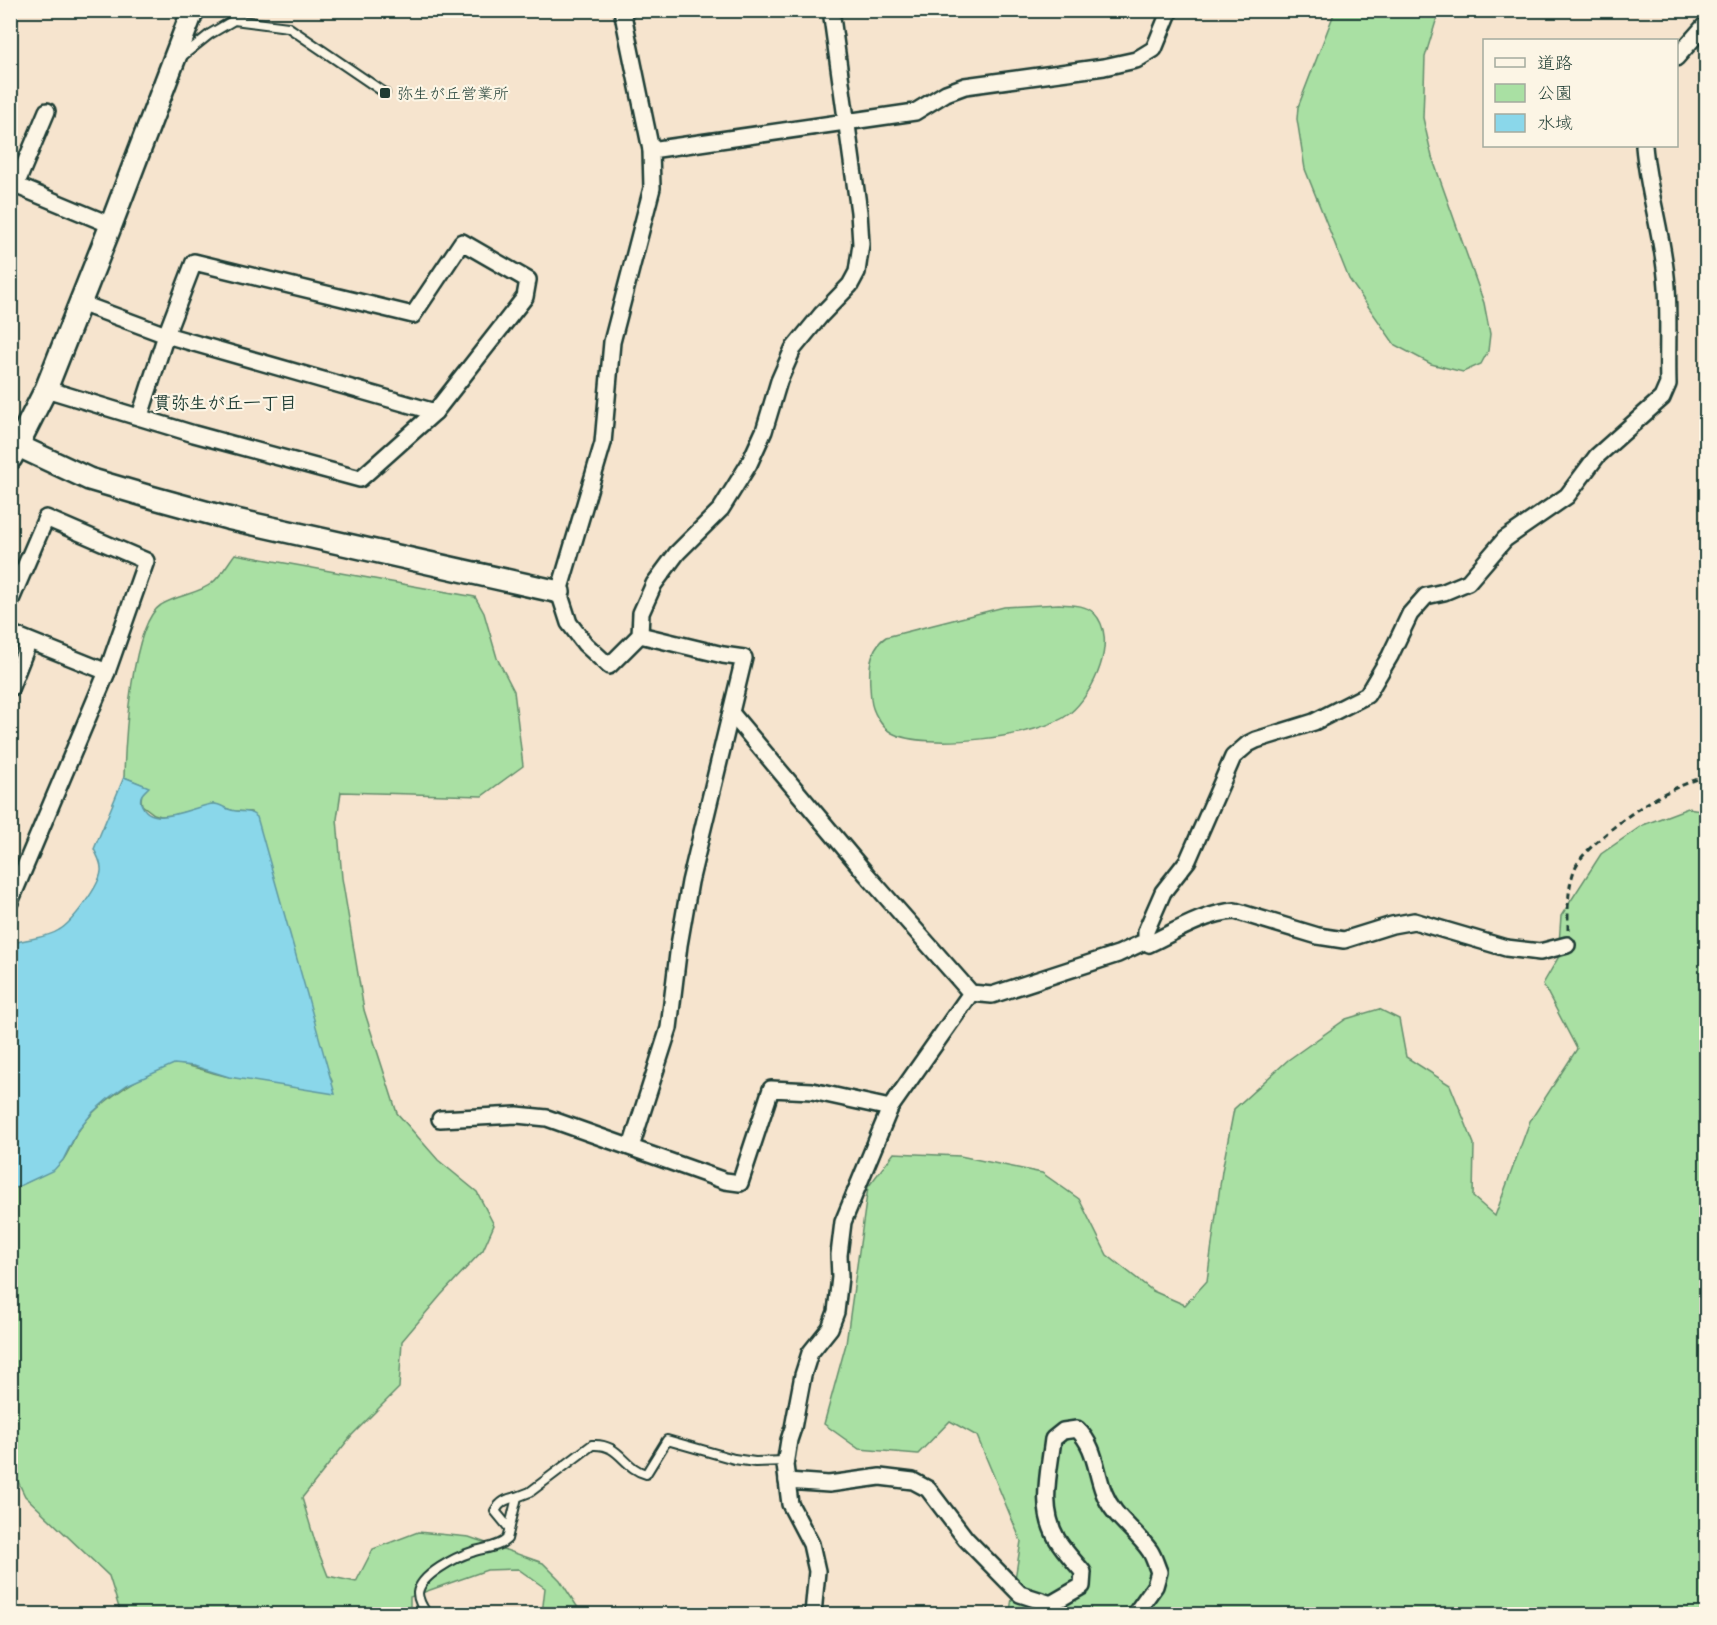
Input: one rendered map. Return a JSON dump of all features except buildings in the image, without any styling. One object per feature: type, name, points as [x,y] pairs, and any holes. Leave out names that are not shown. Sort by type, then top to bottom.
[{"type":"street","points":[[193,10],[46,389],[12,448],[89,479],[227,518],[559,592]]},
{"type":"street","points":[[622,10],[651,150],[652,188],[612,342],[603,443],[559,592],[569,622],[585,644],[609,666],[640,635],[641,613],[654,584],[677,552],[721,509],[749,464],[764,431],[779,381],[793,350],[820,315],[850,285],[857,272],[861,244],[847,120],[831,10]]},
{"type":"street","points":[[651,150],[915,112],[946,93],[965,86],[1104,67],[1136,60],[1154,49],[1170,10]]},
{"type":"street","points":[[1678,57],[1707,24]]},
{"type":"street","points":[[47,111],[13,184],[111,225]]},
{"type":"street","points":[[1146,941],[1146,931],[1163,892],[1188,860],[1233,757],[1256,740],[1314,722],[1367,695],[1385,665],[1410,614],[1426,596],[1444,592],[1468,582],[1505,539],[1567,496],[1597,456],[1662,398],[1668,384],[1667,287],[1644,147]]},
{"type":"street","points":[[46,389],[195,434],[360,479],[435,412],[525,297],[528,280],[462,242],[413,315],[194,262],[166,335],[140,416]]},
{"type":"street","points":[[80,303],[166,335],[435,412]]},
{"type":"street","points":[[10,602],[45,518],[146,561],[107,672],[10,902]]},
{"type":"street","points":[[10,633],[107,672]]},
{"type":"street","points":[[632,1147],[669,1028],[679,945],[690,882],[744,658],[640,635]]},
{"type":"street","points":[[10,689],[29,641]]},
{"type":"street","points":[[732,714],[867,875],[971,993],[992,995],[1118,954],[1146,941]]},
{"type":"street","points":[[1146,941],[1149,944],[1200,920],[1223,912],[1235,911],[1318,936],[1344,940],[1392,925],[1414,921],[1506,948],[1540,952],[1567,945]]},
{"type":"street","points":[[813,1614],[817,1570],[811,1544],[790,1504],[786,1481],[786,1461],[803,1375],[810,1353],[830,1328],[836,1312],[840,1278],[838,1255],[843,1222],[890,1108],[971,993]]},
{"type":"street","points":[[441,1119],[517,1115],[547,1118],[725,1181],[740,1183],[771,1089],[812,1091],[890,1108]]},
{"type":"street","points":[[786,1481],[829,1484],[880,1477],[912,1481],[928,1489],[966,1539],[1020,1594],[1051,1604],[1082,1586],[1083,1572],[1057,1539],[1046,1515],[1045,1500],[1053,1439],[1063,1431],[1077,1430],[1085,1437],[1095,1456],[1104,1494],[1119,1518],[1150,1551],[1160,1572],[1155,1586],[1135,1614]]},
{"type":"lane","points":[[172,64],[210,34],[234,20],[288,27],[385,93]]},
{"type":"lane","points":[[509,1528],[495,1511],[499,1504],[530,1492],[592,1445],[603,1444],[611,1448],[639,1472],[646,1474],[667,1440],[734,1459],[755,1462],[786,1461]]},
{"type":"lane","points":[[427,1614],[419,1602],[418,1593],[421,1583],[437,1569],[471,1552],[503,1543],[507,1539],[516,1497]]},
{"type":"path","points":[[1567,945],[1570,887],[1577,865],[1594,845],[1626,816],[1655,797],[1707,776]]},
{"type":"green space","points":[[1335,11],[1442,11],[1436,21],[1425,57],[1423,118],[1432,157],[1484,303],[1490,334],[1488,351],[1481,364],[1463,372],[1431,364],[1395,345],[1349,279],[1305,169],[1297,119],[1298,107]]},
{"type":"green space","points":[[235,554],[475,597],[484,613],[497,658],[514,691],[523,766],[482,796],[341,792],[337,819],[342,878],[364,1010],[397,1113],[438,1160],[477,1192],[494,1225],[483,1250],[402,1341],[399,1388],[352,1435],[302,1498],[317,1548],[328,1576],[356,1582],[373,1549],[418,1532],[469,1537],[543,1563],[560,1580],[582,1614],[542,1614],[545,1588],[518,1569],[487,1570],[410,1597],[410,1614],[121,1614],[109,1576],[25,1496],[11,1467],[11,1190],[44,1174],[62,1161],[82,1126],[105,1102],[147,1074],[169,1065],[191,1066],[243,1079],[332,1081],[326,1069],[251,812],[234,811],[213,804],[174,815],[161,816],[142,805],[142,793],[148,787],[124,777],[128,712],[136,659],[151,616],[161,605],[207,587]]},
{"type":"green space","points":[[1059,604],[1090,610],[1101,624],[1104,637],[1104,651],[1094,680],[1087,693],[1069,714],[1034,729],[1009,735],[955,741],[908,738],[892,733],[878,718],[871,699],[870,665],[875,649],[886,637],[1004,607]]},
{"type":"green space","points":[[1688,808],[1706,811],[1706,1614],[1007,1614],[1010,1611],[1021,1541],[977,1436],[950,1421],[918,1454],[859,1449],[824,1424],[846,1344],[868,1187],[894,1153],[960,1156],[1042,1173],[1079,1199],[1107,1255],[1153,1291],[1185,1305],[1207,1281],[1222,1171],[1234,1109],[1288,1060],[1346,1019],[1379,1009],[1399,1019],[1406,1057],[1450,1085],[1474,1144],[1473,1197],[1495,1216],[1530,1121],[1577,1049],[1543,984],[1558,958],[1561,916],[1601,854],[1643,825]]},
{"type":"water","points":[[124,777],[149,787],[141,796],[141,803],[146,811],[154,815],[164,816],[214,804],[231,810],[251,813],[257,817],[335,1094],[229,1077],[194,1066],[174,1064],[127,1085],[110,1097],[93,1112],[77,1132],[63,1160],[54,1170],[11,1190],[11,944],[59,930],[71,920],[91,894],[101,871],[94,849]]},
{"type":"place","name":"弥生が丘営業所","points":[[385,93]]},
{"type":"district","name":"貫弥生が丘一丁目","points":[[225,403]]}]
